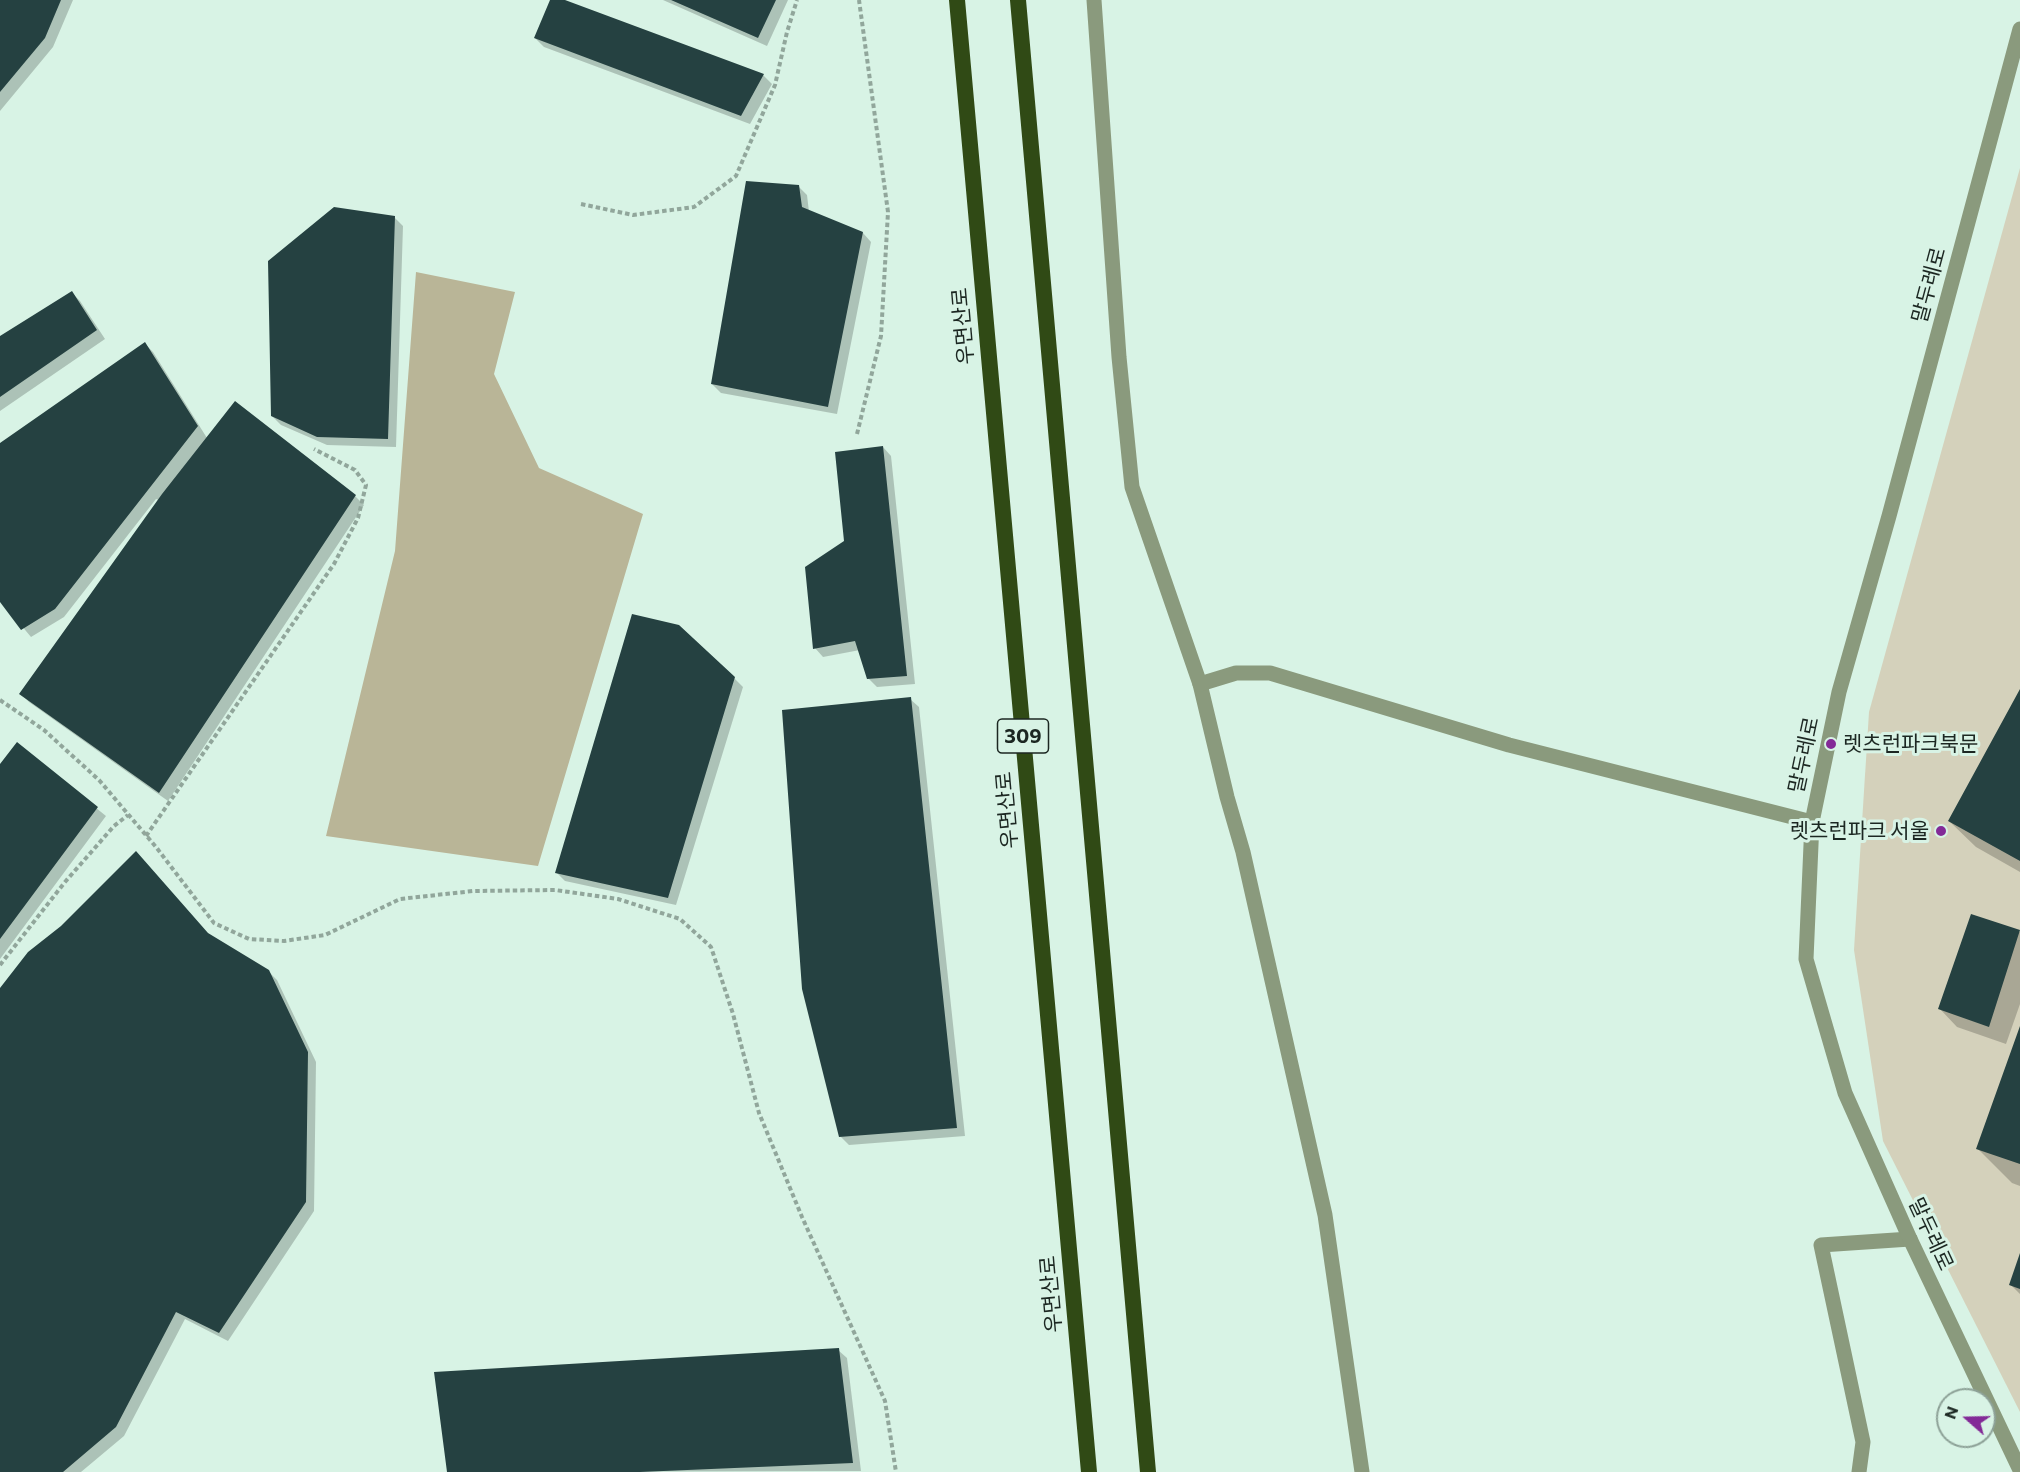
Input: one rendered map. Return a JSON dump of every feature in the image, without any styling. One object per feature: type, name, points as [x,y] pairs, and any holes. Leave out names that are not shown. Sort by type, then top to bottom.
[{"type":"highway","name":"우면산로","points":[[957,0],[1089,1472]]},
{"type":"highway","points":[[1018,0],[1148,1472]]},
{"type":"street","points":[[1094,0],[1119,357],[1132,486],[1200,684],[1227,797],[1243,852],[1325,1215],[1362,1472]]},
{"type":"street","name":"말두레로","points":[[2020,29],[1889,516],[1839,692],[1812,822],[1806,959],[1845,1093],[1910,1239],[2020,1470]]},
{"type":"street","points":[[1200,684],[1236,673],[1270,673],[1509,745],[1812,822]]},
{"type":"street","points":[[1859,1472],[1863,1442],[1821,1245],[1910,1239]]},
{"type":"path","points":[[581,204],[633,215],[694,207],[736,176],[775,85],[797,0]]},
{"type":"path","points":[[857,434],[881,336],[888,212],[859,0]]},
{"type":"path","points":[[146,836],[334,564],[358,518],[366,485],[356,470],[314,449]]},
{"type":"path","points":[[0,700],[44,730],[99,780],[214,923],[249,939],[284,941],[325,935],[400,898],[473,891],[555,890],[618,898],[680,919],[711,947],[733,1014],[759,1113],[802,1217],[885,1401],[896,1472]]},
{"type":"path","points":[[0,965],[65,882],[114,826],[128,814]]},
{"type":"shaded area","name":"렛츠런파크 서울","points":[[2020,168],[2020,1412],[1883,1141],[1854,950],[1869,712]]},
{"type":"shaded area","points":[[416,272],[515,292],[494,374],[539,468],[643,514],[538,866],[326,836],[395,551]]},
{"type":"building","points":[[0,0],[61,0],[45,38],[0,92]]},
{"type":"building","points":[[550,0],[565,0],[764,74],[741,116],[534,38]]},
{"type":"building","points":[[671,0],[776,0],[758,38]]},
{"type":"building","points":[[746,181],[799,185],[802,207],[863,232],[828,407],[711,384]]},
{"type":"building","points":[[334,207],[395,216],[388,439],[317,437],[271,416],[268,261]]},
{"type":"building","points":[[72,291],[97,330],[0,397],[0,336]]},
{"type":"building","points":[[145,342],[198,426],[55,609],[21,630],[0,602],[0,443]]},
{"type":"building","points":[[235,401],[356,495],[159,793],[19,694],[162,494]]},
{"type":"building","points":[[883,446],[907,676],[867,679],[855,641],[813,649],[805,567],[844,541],[835,452]]},
{"type":"building","points":[[632,614],[679,625],[735,677],[668,898],[555,873]]},
{"type":"building","points":[[2020,689],[2020,861],[1948,821]]},
{"type":"building","points":[[911,697],[957,1128],[839,1137],[802,989],[782,710]]},
{"type":"building","points":[[17,742],[98,807],[0,939],[0,764]]},
{"type":"building","points":[[136,851],[208,933],[269,970],[308,1052],[306,1202],[219,1333],[176,1312],[116,1427],[63,1472],[0,1472],[0,988],[28,952],[61,926]]},
{"type":"building","points":[[1971,914],[2020,930],[1989,1027],[1938,1009]]},
{"type":"building","points":[[2020,1026],[2020,1164],[1976,1149]]},
{"type":"building","points":[[2020,1253],[2020,1289],[2009,1285]]},
{"type":"building","points":[[839,1348],[853,1463],[640,1472],[447,1472],[434,1372]]},
{"type":"place","name":"렛츠런파크북문","points":[[1831,744]]},
{"type":"place","name":"렛츠런파크 서울","points":[[1941,831]]}]
